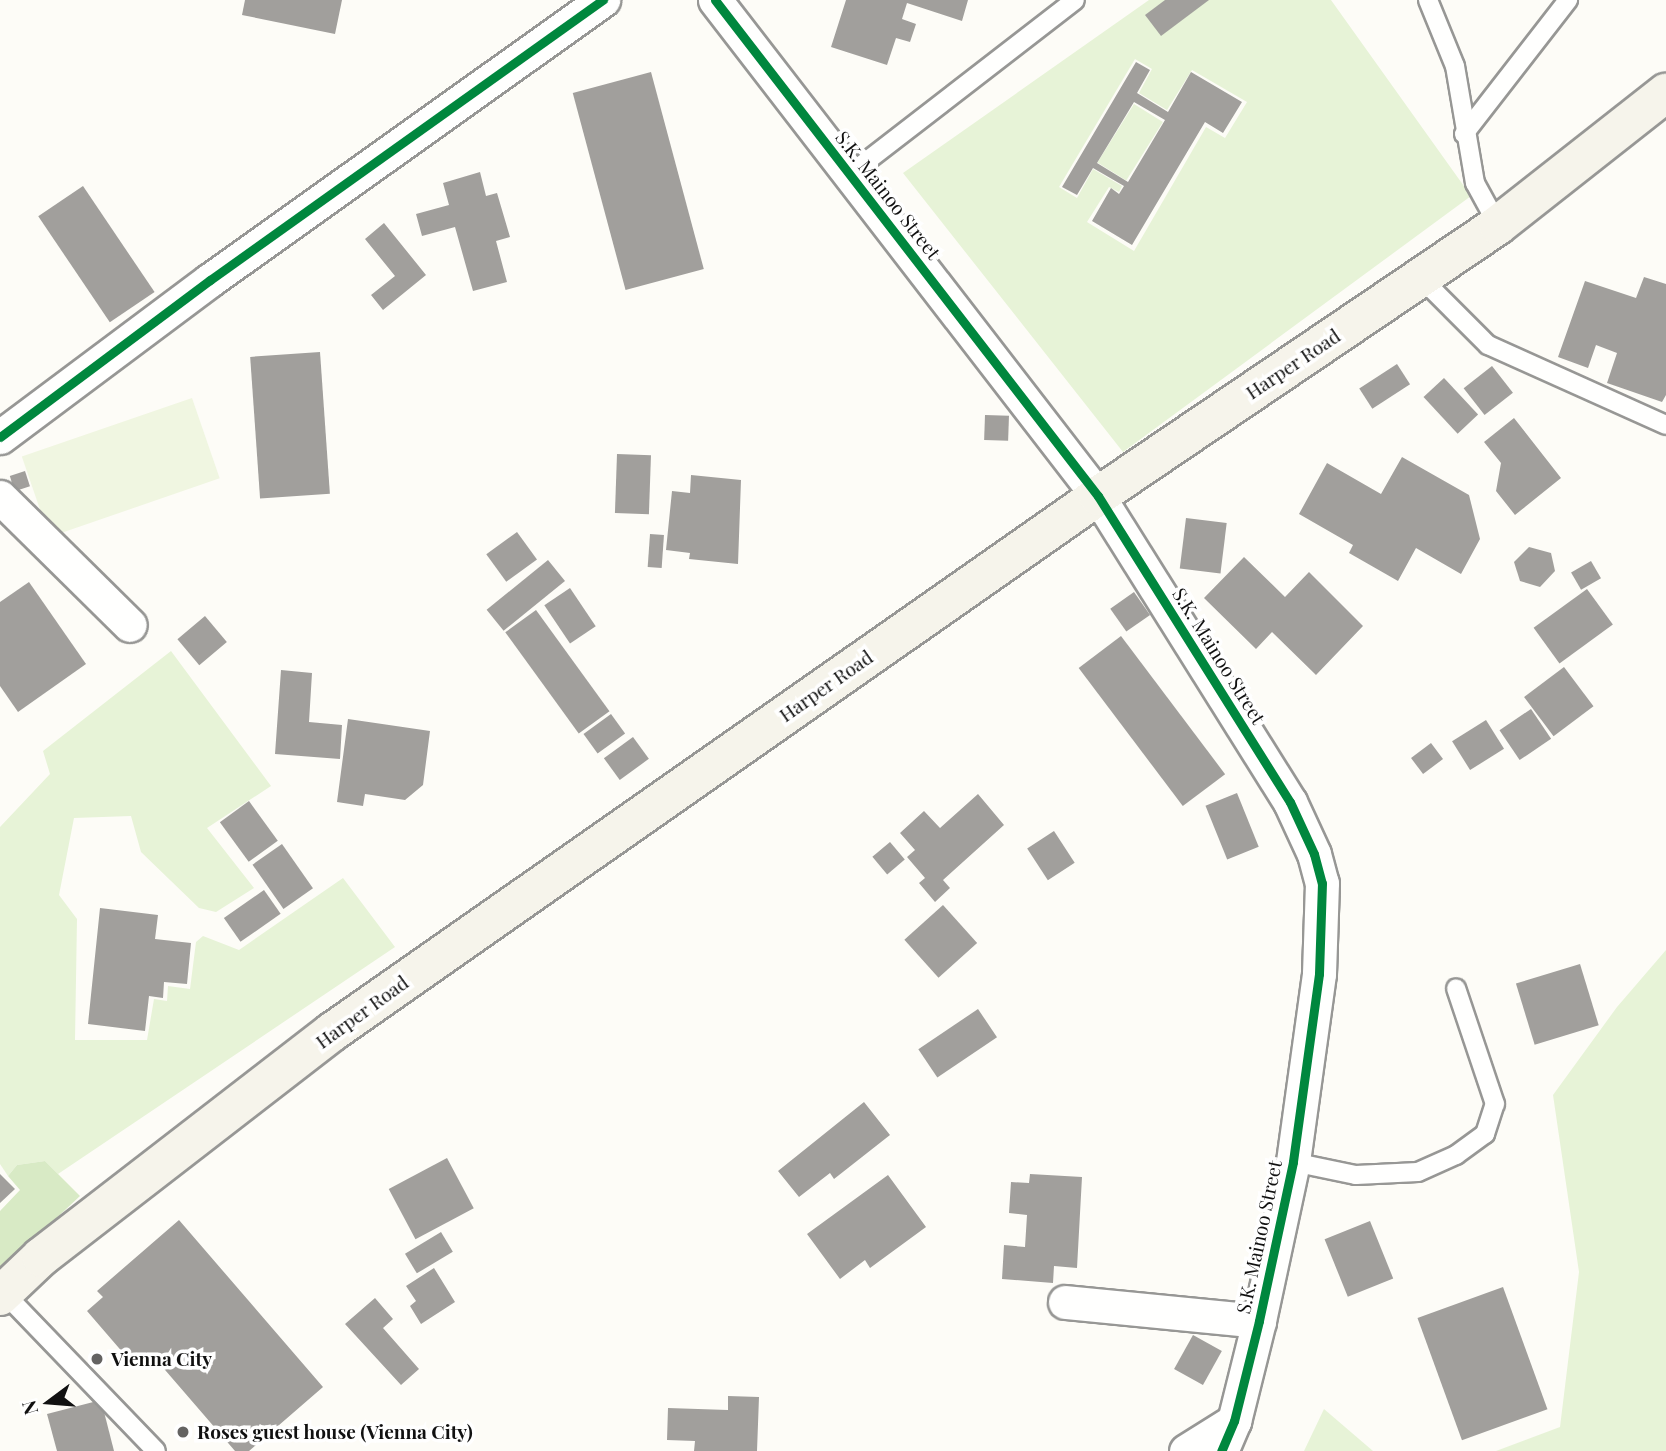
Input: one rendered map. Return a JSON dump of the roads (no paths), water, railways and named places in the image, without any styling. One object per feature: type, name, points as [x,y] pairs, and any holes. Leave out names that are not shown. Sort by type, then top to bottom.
[{"type":"main road","name":"Harper Road","points":[[2,1295],[41,1257],[332,1032],[1098,496],[1497,225],[1666,93]]},
{"type":"street","points":[[0,437],[221,272],[603,0]]},
{"type":"street","name":"S.K. Mainoo Street","points":[[715,0],[1098,496],[1290,802],[1314,854],[1322,883],[1319,974],[1293,1162],[1259,1321],[1234,1421],[1221,1451]]},
{"type":"street","points":[[0,497],[130,625]]},
{"type":"street","points":[[1065,1302],[1259,1321]]},
{"type":"street","points":[[1186,1451],[1234,1421]]},
{"type":"lane","points":[[850,174],[1075,0]]},
{"type":"lane","points":[[1428,0],[1455,66],[1464,134],[1475,183],[1497,225]]},
{"type":"lane","points":[[1464,134],[1568,0]]},
{"type":"lane","points":[[1421,278],[1488,345],[1666,425]]},
{"type":"lane","points":[[1293,1162],[1356,1175],[1418,1172],[1456,1155],[1485,1134],[1495,1104],[1456,988]]},
{"type":"lane","points":[[2,1295],[156,1451]]},
{"type":"place","name":"Vienna City","points":[[97,1359]]},
{"type":"place","name":"Roses guest house (Vienna City)","points":[[183,1432]]}]
